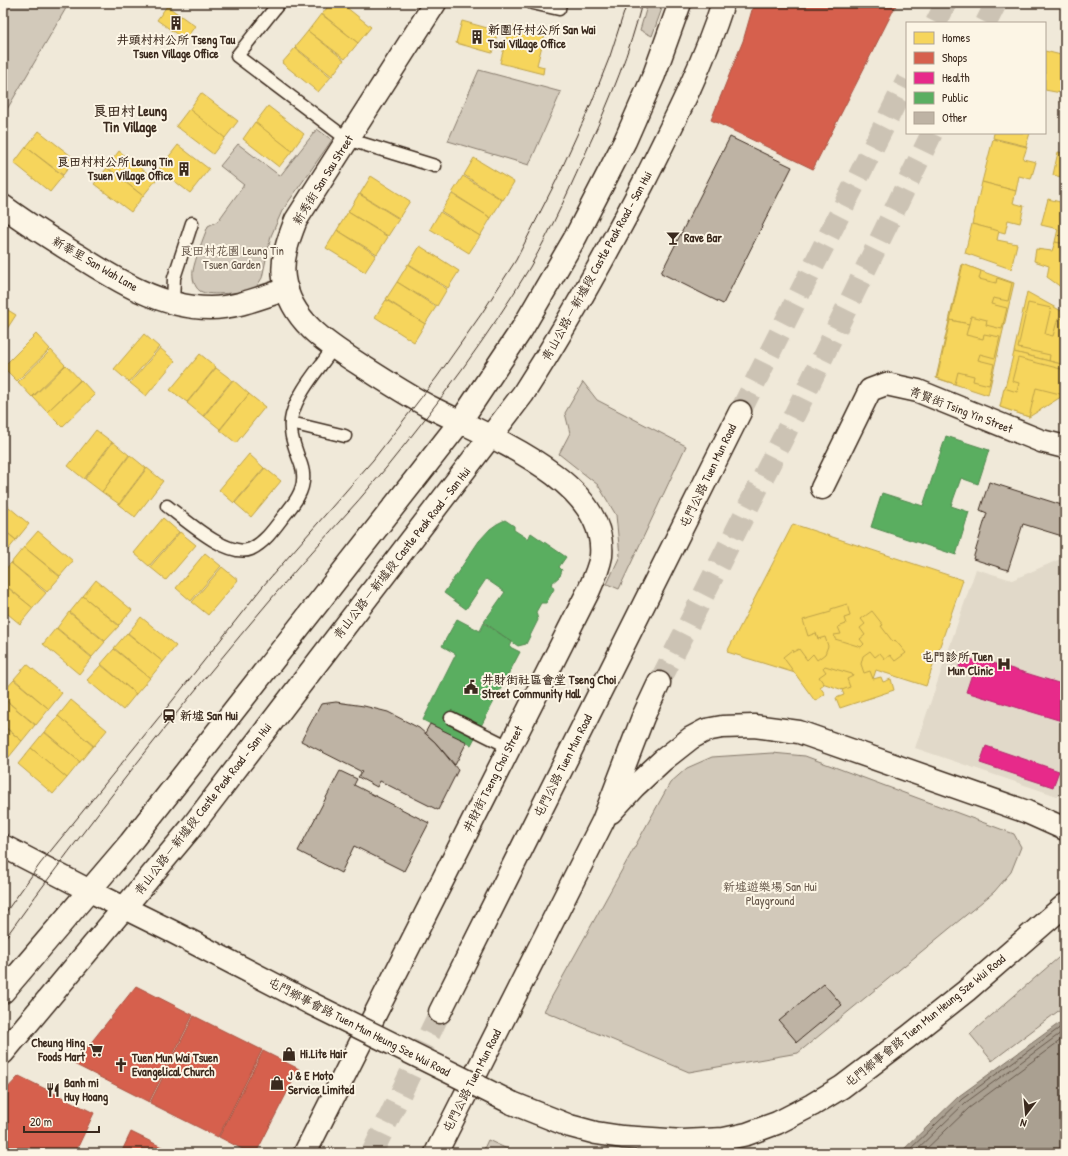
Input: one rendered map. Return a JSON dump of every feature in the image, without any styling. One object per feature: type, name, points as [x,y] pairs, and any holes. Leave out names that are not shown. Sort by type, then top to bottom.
[{"type":"main road","name":"新秀街 San Sau Street","points":[[435,3],[296,220],[286,251],[284,272],[291,302],[304,322],[333,348],[432,409],[491,437]]},
{"type":"main road","points":[[3,992],[135,836],[460,422],[522,329],[575,238],[625,141],[654,75],[680,3]]},
{"type":"main road","name":"青山公路－新墟段 Castle Peak Road – San Hui","points":[[3,1053],[190,829],[523,394],[554,346],[623,224],[690,90],[716,27],[723,3]]},
{"type":"main road","name":"新華里 San Wah Lane","points":[[3,206],[33,227],[102,270],[132,287],[173,303],[194,307],[211,308],[240,304],[287,289]]},
{"type":"main road","name":"青賢街 Tsing Yin Street","points":[[822,488],[870,390],[886,384],[918,392],[1041,441],[1065,447]]},
{"type":"main road","name":"屯門公路 Tuen Mun Road","points":[[440,1012],[740,412]]},
{"type":"main road","name":"井財街 Tseng Choi Street","points":[[305,1153],[595,577],[599,565],[601,545],[598,531],[584,502],[571,489],[531,458],[491,437]]},
{"type":"main road","name":"屯門公路 Tuen Mun Road","points":[[436,1153],[603,820],[643,717],[659,684]]},
{"type":"main road","points":[[603,820],[663,760],[691,738],[706,730],[722,727],[754,726],[799,732],[1027,812],[1065,829]]},
{"type":"main road","name":"屯門鄉事會路 Tuen Mun Heung Sze Wui Road","points":[[3,846],[310,1003],[512,1103],[570,1126],[596,1133],[622,1137],[683,1141],[725,1146],[747,1134],[777,1122],[842,1087],[966,991],[1065,905]]},
{"type":"lane","points":[[279,3],[237,56],[347,139],[435,166]]},
{"type":"lane","points":[[532,3],[559,9],[560,3]]},
{"type":"lane","points":[[173,303],[174,278],[192,223]]},
{"type":"lane","points":[[167,506],[216,542],[241,551],[256,546],[263,541],[295,502],[301,489],[304,474],[293,440],[291,423],[292,414],[301,394],[333,348]]},
{"type":"lane","points":[[291,423],[346,436]]},
{"type":"lane","points":[[451,718],[509,747]]},
{"type":"shaded area","name":"屯門診所 Tuen Mun Clinic","points":[[1065,557],[1065,796],[1057,796],[915,748],[976,569],[1012,580]]},
{"type":"green space","points":[[3,3],[69,3],[6,111],[3,110]]},
{"type":"green space","points":[[648,3],[664,3],[652,36],[640,30]]},
{"type":"green space","points":[[479,70],[561,92],[529,165],[448,141]]},
{"type":"green space","name":"良田村花園 Leung Tin Tsuen Garden","points":[[317,129],[332,140],[282,211],[271,236],[262,278],[255,289],[235,293],[219,294],[211,294],[200,291],[194,282],[193,271],[197,255],[208,226],[218,221],[244,185],[220,166],[238,144],[280,176]]},
{"type":"green space","points":[[583,382],[597,400],[686,446],[619,589],[607,584],[620,556],[616,515],[598,485],[559,454],[570,433],[565,413]]},
{"type":"green space","name":"新墟遊樂場 San Hui Playground","points":[[772,753],[805,756],[1014,834],[1021,847],[1011,872],[994,892],[798,1053],[689,1072],[544,1011],[670,783],[687,768],[712,757]]},
{"type":"green space","points":[[1065,952],[1065,1006],[992,1061],[970,1034]]},
{"type":"green space","points":[[488,1140],[516,1153],[482,1153]]},
{"type":"water","points":[[1065,1019],[1065,1153],[900,1153],[959,1096]]},
{"type":"building: Homes","points":[[331,3],[341,3],[371,27],[358,43],[322,14]]},
{"type":"building: Homes","name":"井頭村村公所 Tseng Tau Tsuen Village Office","points":[[167,6],[195,26],[185,40],[157,20]]},
{"type":"building: Homes","points":[[321,14],[358,43],[345,59],[308,31]]},
{"type":"building: Homes","points":[[794,15],[810,22],[801,41],[809,45],[817,26],[834,33],[825,52],[846,61],[838,79],[817,70],[813,77],[834,87],[826,105],[805,96],[797,114],[780,107],[789,88],[781,85],[773,103],[757,95],[765,78],[744,68],[752,50],[773,59],[776,52],[755,42],[763,24],[785,34]]},
{"type":"building: Homes","name":"新圍仔村公所 San Wai Tsai Village Office","points":[[462,21],[498,31],[492,53],[456,43]]},
{"type":"building: Homes","points":[[510,25],[545,34],[537,65],[544,67],[543,74],[500,63]]},
{"type":"building: Homes","points":[[308,31],[344,60],[332,76],[295,47]]},
{"type":"building: Homes","points":[[295,48],[331,77],[318,92],[282,63]]},
{"type":"building: Homes","points":[[1046,51],[1065,56],[1065,77],[1061,93],[1046,90]]},
{"type":"building: Homes","points":[[201,93],[238,121],[225,138],[189,110]]},
{"type":"building: Homes","points":[[268,106],[304,134],[292,151],[255,123]]},
{"type":"building: Homes","points":[[189,109],[225,138],[213,154],[176,126]]},
{"type":"building: Homes","points":[[255,122],[292,151],[279,167],[243,139]]},
{"type":"building: Homes","points":[[39,131],[75,159],[63,175],[26,147]]},
{"type":"building: Homes","points":[[994,134],[1030,134],[1026,146],[993,138]]},
{"type":"building: Homes","points":[[993,139],[1027,147],[1023,159],[1036,162],[1031,179],[1019,176],[1016,191],[982,182]]},
{"type":"building: Homes","name":"良田村村公所 Leung Tin Tsuen Village Office","points":[[178,145],[209,169],[190,193],[159,169]]},
{"type":"building: Homes","points":[[26,147],[63,176],[50,192],[14,163]]},
{"type":"building: Homes","points":[[119,151],[156,180],[143,196],[107,167]]},
{"type":"building: Homes","points":[[1058,152],[1065,153],[1065,178],[1053,175]]},
{"type":"building: Homes","points":[[474,158],[514,182],[503,200],[464,175]]},
{"type":"building: Homes","points":[[107,168],[143,196],[131,212],[94,184]]},
{"type":"building: Homes","points":[[371,176],[410,201],[399,218],[360,194]]},
{"type":"building: Homes","points":[[463,176],[502,200],[491,218],[452,193]]},
{"type":"building: Homes","points":[[982,182],[1016,191],[1013,203],[1024,206],[1020,223],[1008,220],[1005,233],[972,224]]},
{"type":"building: Homes","points":[[359,194],[399,219],[388,236],[348,212]]},
{"type":"building: Homes","points":[[452,194],[491,218],[480,236],[441,211]]},
{"type":"building: Homes","points":[[1048,199],[1064,203],[1065,201],[1065,244],[1055,242],[1058,229],[1041,225]]},
{"type":"building: Homes","points":[[348,212],[388,237],[377,254],[337,230]]},
{"type":"building: Homes","points":[[440,212],[480,236],[469,253],[430,229]]},
{"type":"building: Homes","points":[[972,224],[999,231],[997,240],[1017,244],[1011,269],[965,253]]},
{"type":"building: Homes","points":[[337,230],[376,255],[365,272],[326,248]]},
{"type":"building: Homes","points":[[1055,242],[1065,244],[1065,290],[1047,277],[1049,266],[1034,261],[1036,249],[1052,251]]},
{"type":"building: Homes","points":[[420,246],[459,271],[448,288],[409,264]]},
{"type":"building: Homes","points":[[408,264],[447,289],[437,306],[397,282]]},
{"type":"building: Homes","points":[[962,264],[1014,283],[988,395],[936,378]]},
{"type":"building: Homes","points":[[963,264],[981,271],[979,279],[996,283],[997,278],[1012,283],[1008,301],[993,298],[991,304],[1007,308],[1002,329],[986,325],[987,320],[971,316],[969,324],[950,320]]},
{"type":"building: Homes","points":[[397,282],[436,307],[425,324],[386,299]]},
{"type":"building: Homes","points":[[1027,292],[1065,313],[1065,365],[1014,352]]},
{"type":"building: Homes","points":[[386,300],[425,324],[414,342],[375,317]]},
{"type":"building: Homes","points":[[1028,303],[1051,308],[1045,334],[1053,336],[1058,318],[1065,319],[1065,365],[1049,361],[1050,355],[1018,348]]},
{"type":"building: Homes","points":[[3,307],[16,315],[3,335]]},
{"type":"building: Homes","points":[[950,320],[969,324],[966,335],[983,339],[984,334],[1000,337],[995,358],[980,354],[978,360],[994,364],[989,385],[973,381],[974,376],[958,372],[955,384],[937,378]]},
{"type":"building: Homes","points":[[36,334],[50,349],[17,381],[3,367]]},
{"type":"building: Homes","points":[[144,334],[159,347],[129,382],[114,369]]},
{"type":"building: Homes","points":[[160,348],[175,361],[146,396],[130,383]]},
{"type":"building: Homes","points":[[51,350],[65,365],[32,397],[18,382]]},
{"type":"building: Homes","points":[[1014,352],[1065,365],[1064,395],[1029,417],[1000,407]]},
{"type":"building: Homes","points":[[200,354],[216,367],[187,402],[170,390]]},
{"type":"building: Homes","points":[[1018,358],[1065,370],[1064,395],[1036,388],[1029,417],[1000,407],[1004,388],[1017,392],[1019,383],[1012,381]]},
{"type":"building: Homes","points":[[66,365],[80,380],[47,412],[33,397]]},
{"type":"building: Homes","points":[[216,368],[232,380],[203,416],[187,403]]},
{"type":"building: Homes","points":[[81,380],[95,395],[62,427],[47,412]]},
{"type":"building: Homes","points":[[233,380],[249,394],[220,429],[204,416]]},
{"type":"building: Homes","points":[[249,394],[265,407],[236,443],[220,430]]},
{"type":"building: Homes","points":[[96,430],[112,442],[84,479],[68,466]]},
{"type":"building: Homes","points":[[113,442],[129,455],[102,492],[85,479]]},
{"type":"building: Homes","points":[[249,454],[264,468],[234,503],[219,490]]},
{"type":"building: Homes","points":[[130,455],[146,468],[119,504],[102,492]]},
{"type":"building: Homes","points":[[147,468],[163,481],[135,517],[119,505]]},
{"type":"building: Homes","points":[[265,468],[281,481],[251,517],[235,503]]},
{"type":"building: Homes","points":[[3,502],[29,524],[16,540],[3,529]]},
{"type":"building: Homes","points":[[163,518],[179,532],[149,566],[134,553]]},
{"type":"building: Homes","points":[[793,524],[963,580],[926,686],[876,670],[873,679],[868,681],[874,697],[860,701],[855,689],[850,687],[846,691],[822,683],[820,679],[815,677],[804,685],[795,673],[727,652]]},
{"type":"building: Homes","points":[[3,530],[16,540],[3,556]]},
{"type":"building: Homes","points":[[38,531],[73,561],[60,576],[24,547]]},
{"type":"building: Homes","points":[[180,532],[196,545],[166,580],[150,567]]},
{"type":"building: Homes","points":[[24,547],[60,577],[47,592],[11,563]]},
{"type":"building: Homes","points":[[205,553],[221,566],[191,601],[176,588]]},
{"type":"building: Homes","points":[[11,563],[46,593],[33,608],[3,583],[3,572]]},
{"type":"building: Homes","points":[[222,567],[238,580],[208,615],[192,602]]},
{"type":"building: Homes","points":[[96,580],[132,610],[119,625],[83,596]]},
{"type":"building: Homes","points":[[3,584],[33,608],[20,624],[3,610]]},
{"type":"building: Homes","points":[[83,596],[119,626],[105,641],[70,612]]},
{"type":"building: Homes","points":[[847,604],[850,616],[844,618],[846,624],[838,627],[841,634],[834,635],[835,639],[861,647],[864,644],[860,639],[865,635],[860,628],[865,624],[861,619],[872,611],[883,625],[881,626],[893,642],[895,640],[906,653],[895,661],[890,655],[885,659],[880,653],[875,657],[870,651],[863,656],[861,664],[864,673],[870,671],[873,679],[881,677],[883,682],[891,679],[894,690],[840,708],[836,698],[844,695],[842,690],[850,687],[847,679],[853,676],[852,674],[825,666],[823,668],[826,672],[819,677],[824,684],[820,687],[825,694],[815,701],[783,657],[792,650],[793,652],[799,649],[807,660],[813,654],[817,660],[825,654],[828,646],[825,637],[818,639],[816,633],[808,636],[803,620],[831,612],[831,609]]},
{"type":"building: Homes","points":[[69,612],[105,642],[92,657],[57,628]]},
{"type":"building: Homes","points":[[141,617],[176,646],[163,662],[128,633]]},
{"type":"building: Homes","points":[[56,628],[92,658],[79,674],[43,644]]},
{"type":"building: Homes","points":[[127,633],[163,662],[150,678],[114,648]]},
{"type":"building: Homes","points":[[114,649],[150,678],[136,694],[101,664]]},
{"type":"building: Homes","points":[[27,664],[62,693],[49,709],[14,679]]},
{"type":"building: Homes","points":[[101,665],[136,694],[123,710],[87,680]]},
{"type":"building: Homes","points":[[14,680],[49,709],[36,725],[3,698],[3,692]]},
{"type":"building: Homes","points":[[3,698],[35,725],[22,741],[3,725]]},
{"type":"building: Homes","points":[[71,700],[107,730],[94,746],[58,716]]},
{"type":"building: Homes","points":[[58,716],[93,746],[80,762],[45,732]]},
{"type":"building: Homes","points":[[3,726],[22,741],[9,757],[3,752]]},
{"type":"building: Homes","points":[[44,732],[80,762],[67,778],[31,748]]},
{"type":"building: Homes","points":[[31,748],[67,778],[53,794],[18,764]]},
{"type":"building: Homes","points":[[144,1003],[161,1012],[153,1025],[173,1035],[164,1051],[145,1042],[142,1047],[162,1058],[153,1074],[134,1063],[125,1081],[108,1072],[121,1046],[103,1036],[112,1018],[131,1027]]},
{"type":"building: Homes","points":[[200,1038],[216,1046],[206,1067],[213,1070],[223,1050],[240,1058],[229,1078],[243,1085],[235,1101],[221,1094],[213,1110],[197,1102],[202,1091],[195,1088],[190,1098],[174,1090],[181,1074],[168,1067],[176,1052],[189,1059]]},
{"type":"building: Homes","points":[[272,1066],[292,1077],[269,1121],[250,1111],[257,1097],[248,1093],[258,1075],[266,1079]]},
{"type":"building: Homes","points":[[11,1095],[27,1103],[17,1122],[25,1126],[35,1108],[51,1116],[41,1134],[57,1142],[51,1153],[37,1153],[28,1148],[25,1153],[3,1153],[3,1110]]},
{"type":"building: Shops","points":[[754,3],[897,3],[813,169],[711,120],[743,41]]},
{"type":"building: Shops","points":[[136,986],[193,1015],[149,1102],[74,1064]]},
{"type":"building: Shops","points":[[194,1016],[262,1050],[218,1137],[150,1103]]},
{"type":"building: Shops","points":[[263,1051],[299,1069],[256,1153],[250,1153],[219,1137]]},
{"type":"building: Shops","points":[[19,1076],[94,1113],[75,1153],[3,1153],[3,1093]]},
{"type":"building: Shops","points":[[131,1132],[174,1153],[121,1153]]},
{"type":"building: Health","points":[[962,656],[976,661],[977,658],[1065,685],[1065,722],[966,692],[973,671],[959,667]]},
{"type":"building: Health","points":[[986,746],[1059,771],[1053,787],[980,763]]},
{"type":"building: Public","points":[[946,436],[989,450],[978,484],[961,478],[951,506],[969,512],[956,555],[871,527],[882,493],[923,506]]},
{"type":"building: Public","points":[[505,520],[514,526],[514,530],[528,539],[531,533],[566,557],[559,567],[562,570],[560,576],[551,584],[554,589],[546,603],[541,603],[536,612],[538,620],[526,644],[518,646],[484,622],[505,592],[486,579],[466,609],[444,593],[479,541],[490,529]]},
{"type":"building: Public","name":"井財街社區會堂 Tseng Choi Street Community Hall","points":[[457,619],[480,631],[484,623],[512,642],[510,647],[520,652],[471,745],[423,720],[456,654],[442,646]]},
{"type":"building: Other","points":[[730,137],[792,167],[723,304],[661,273]]},
{"type":"building: Other","points":[[989,482],[1065,506],[1065,528],[1062,536],[1023,524],[1008,570],[973,559],[987,513],[980,510]]},
{"type":"building: Other","points":[[336,702],[364,706],[388,712],[419,728],[435,742],[458,770],[438,810],[380,781],[377,787],[358,777],[362,772],[301,741],[321,704]]},
{"type":"building: Other","points":[[430,724],[467,742],[455,765],[425,733]]},
{"type":"building: Other","points":[[340,771],[357,779],[354,785],[429,823],[404,871],[354,846],[341,873],[298,851]]},
{"type":"building: Other","points":[[824,984],[842,1005],[797,1042],[779,1021]]},
{"type":"tunnel","points":[[936,22],[946,3]]},
{"type":"tunnel","points":[[986,22],[996,3]]},
{"type":"tunnel","points":[[740,412],[906,82]]},
{"type":"tunnel","points":[[659,683],[786,432],[932,134]]},
{"type":"tunnel","points":[[372,1153],[440,1012]]},
{"type":"tram line","points":[[3,916],[40,864],[263,586],[373,460],[437,377],[482,313],[516,260],[556,181],[591,104],[610,56],[627,3]]},
{"type":"tram line","points":[[3,941],[102,808],[205,678],[303,561],[386,468],[443,395],[497,319],[530,267],[569,190],[619,74],[632,39],[642,3]]},
{"type":"place","name":"井頭村村公所 Tseng Tau Tsuen Village Office","points":[[176,23]]},
{"type":"place","name":"新圍仔村公所 San Wai Tsai Village Office","points":[[477,37]]},
{"type":"place","name":"良田村村公所 Leung Tin Tsuen Village Office","points":[[184,169]]},
{"type":"place","name":"Rave Bar","points":[[673,238]]},
{"type":"place","name":"屯門診所 Tuen Mun Clinic","points":[[1004,664]]},
{"type":"place","name":"井財街社區會堂 Tseng Choi Street Community Hall","points":[[471,687]]},
{"type":"place","name":"新墟 San Hui","points":[[169,716]]},
{"type":"place","name":"Cheung Hing Foods Mart","points":[[96,1050]]},
{"type":"place","name":"Hi.Lite Hair","points":[[289,1054]]},
{"type":"place","name":"Tuen Mun Wai Tsuen Evangelical Church","points":[[121,1065]]},
{"type":"place","name":"J & E Moto Service Limited","points":[[277,1083]]},
{"type":"place","name":"Banh mi Huy Hoang","points":[[53,1090]]},
{"type":"district","name":"良田村 Leung Tin Village","points":[[130,120]]}]
